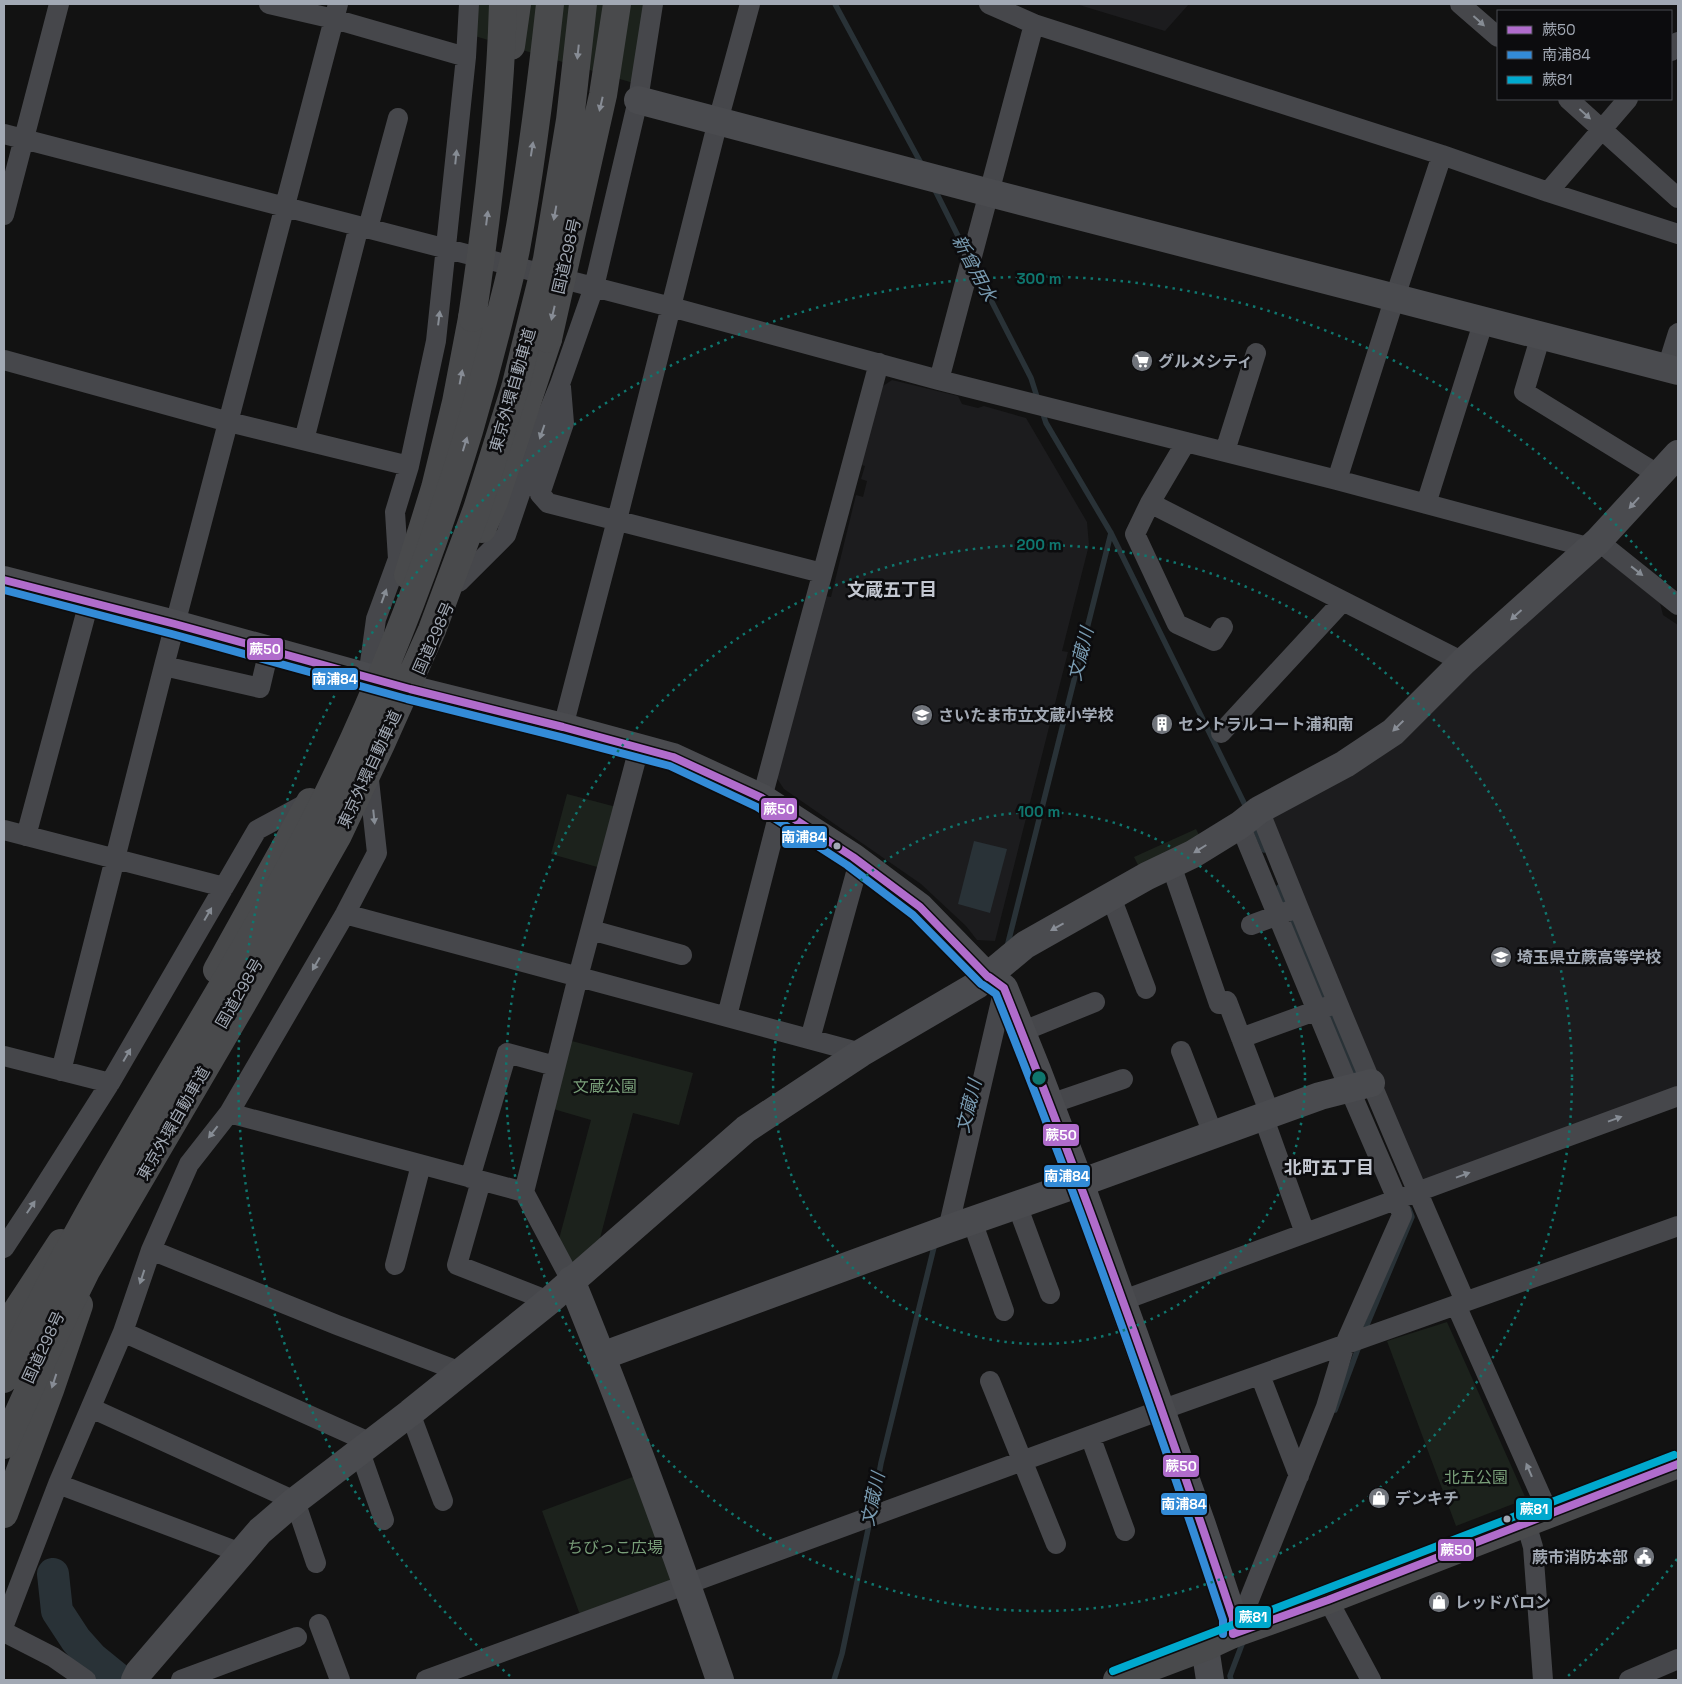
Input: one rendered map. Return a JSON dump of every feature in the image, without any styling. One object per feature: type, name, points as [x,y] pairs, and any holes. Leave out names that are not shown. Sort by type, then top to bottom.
[{"type":"highway","name":"国道298号","points":[[4,1371],[32,1306],[73,1226],[183,1032],[309,802],[368,677],[408,576],[435,488],[456,402],[472,318],[486,227],[496,138],[503,4]]},
{"type":"highway","points":[[496,138],[518,4]]},
{"type":"highway","name":"東京外環自動車道","points":[[4,1380],[59,1268],[126,1147],[252,933],[313,824],[356,735],[405,619],[448,498],[484,380],[515,252],[538,114],[550,4]]},
{"type":"highway","name":"東京外環自動車道","points":[[4,1444],[86,1271],[285,931],[338,835],[432,630],[480,499],[515,388],[547,259],[570,120],[583,4]]},
{"type":"highway","name":"国道298号","points":[[4,1431],[67,1295],[100,1234],[368,769],[410,689],[494,502],[548,339],[603,95],[617,4]]},
{"type":"highway","points":[[4,1330],[73,1226]]},
{"type":"highway","points":[[4,1514],[50,1390],[100,1234]]},
{"type":"highway","points":[[1117,1680],[1678,1464]]},
{"type":"street","points":[[4,215],[59,4]]},
{"type":"street","points":[[269,4],[336,12],[466,57]]},
{"type":"street","points":[[368,677],[376,619],[398,559],[395,512],[409,466],[436,341],[466,57],[469,4]]},
{"type":"street","points":[[458,582],[506,535],[544,423],[560,384],[594,287],[638,100],[653,4]]},
{"type":"street","points":[[563,727],[718,121],[750,4]]},
{"type":"street","points":[[989,4],[1034,24],[1678,234]]},
{"type":"street","points":[[1460,4],[1497,36]]},
{"type":"street","points":[[61,1071],[164,666],[336,12]]},
{"type":"street","points":[[939,380],[1034,24]]},
{"type":"street","points":[[638,100],[1673,370],[1678,334]]},
{"type":"street","points":[[1569,100],[1678,198]]},
{"type":"street","points":[[1548,192],[1627,100]]},
{"type":"street","points":[[304,440],[363,227],[398,118]]},
{"type":"street","points":[[4,134],[671,307],[939,380],[1595,545],[1678,604]]},
{"type":"street","points":[[1337,480],[1442,156]]},
{"type":"street","points":[[1426,504],[1484,320]]},
{"type":"street","points":[[1541,335],[1524,392],[1658,475]]},
{"type":"street","points":[[1225,452],[1256,353]]},
{"type":"street","points":[[4,360],[229,422],[409,466]]},
{"type":"street","points":[[727,1016],[822,573],[879,363]]},
{"type":"street","points":[[560,384],[564,423],[540,494],[548,503],[822,573]]},
{"type":"street","points":[[1186,442],[1150,503],[1135,534],[1177,624],[1214,641],[1223,627]]},
{"type":"street","points":[[142,1677],[260,1531],[295,1501],[366,1448],[549,1301],[746,1129],[861,1053],[999,975],[1025,945],[1171,864],[1193,854],[1250,818],[1345,764],[1393,732],[1463,662],[1595,545],[1678,454]]},
{"type":"street","points":[[1150,503],[1463,662]]},
{"type":"street","points":[[4,580],[175,624],[410,689],[563,727],[673,757],[771,804],[859,862],[920,907],[999,975],[1080,1183],[1233,1618],[1242,1631]]},
{"type":"street","points":[[1221,733],[1343,601]]},
{"type":"street","points":[[26,836],[89,602]]},
{"type":"street","points":[[164,666],[260,688],[269,650]]},
{"type":"street","points":[[639,748],[578,977],[524,1192],[571,1280],[602,1356],[687,1584],[720,1680]]},
{"type":"street","points":[[4,1625],[58,1484],[123,1332],[151,1250],[189,1164],[229,1113],[345,914],[377,853],[368,769]]},
{"type":"street","points":[[4,1248],[110,1083],[258,830],[309,802]]},
{"type":"street","points":[[1250,818],[1406,1196],[1460,1303],[1537,1519],[1533,1547],[1544,1680]]},
{"type":"street","points":[[4,830],[224,887]]},
{"type":"street","points":[[810,1039],[859,862]]},
{"type":"street","points":[[1171,864],[1223,1003],[1241,1038],[1305,1233]]},
{"type":"street","points":[[1111,897],[1146,989]]},
{"type":"street","points":[[1251,925],[1288,912]]},
{"type":"street","points":[[345,914],[861,1053]]},
{"type":"street","points":[[591,930],[682,955]]},
{"type":"street","points":[[999,975],[948,1229],[1004,1311]]},
{"type":"street","points":[[1022,1032],[1095,1002]]},
{"type":"street","points":[[1241,1038],[1327,1006]]},
{"type":"street","points":[[1181,1051],[1213,1134]]},
{"type":"street","points":[[549,1301],[457,1265],[475,1179],[507,1053],[556,1066]]},
{"type":"street","points":[[4,1056],[110,1083]]},
{"type":"street","points":[[1050,1104],[1123,1080]]},
{"type":"street","points":[[602,1356],[1213,1134],[1320,1096],[1360,1086]]},
{"type":"street","points":[[1121,1301],[1678,1096]]},
{"type":"street","points":[[229,1113],[524,1192]]},
{"type":"street","points":[[395,1265],[420,1165]]},
{"type":"street","points":[[1242,1631],[1349,1343],[1402,1215],[1406,1196]]},
{"type":"street","points":[[1017,1205],[1050,1294]]},
{"type":"street","points":[[426,1680],[1161,1410],[1678,1226]]},
{"type":"street","points":[[151,1250],[337,1325],[461,1372]]},
{"type":"street","points":[[123,1332],[366,1448]]},
{"type":"street","points":[[1260,1375],[1299,1476]]},
{"type":"street","points":[[990,1381],[1056,1544]]},
{"type":"street","points":[[91,1408],[295,1501],[316,1563]]},
{"type":"street","points":[[410,1413],[443,1501]]},
{"type":"street","points":[[1090,1436],[1125,1531]]},
{"type":"street","points":[[366,1448],[384,1520]]},
{"type":"street","points":[[58,1484],[241,1553]]},
{"type":"street","points":[[1328,1600],[1371,1680]]},
{"type":"street","points":[[319,1624],[340,1680]]},
{"type":"street","points":[[4,1632],[53,1657],[86,1680]]},
{"type":"street","points":[[181,1680],[297,1637]]},
{"type":"street","points":[[1205,1647],[1210,1680]]},
{"type":"street","points":[[1629,1680],[1678,1659]]},
{"type":"shaded area","points":[[1076,4],[1189,4],[1165,31]]},
{"type":"shaded area","name":"さいたま市立文蔵小学校","points":[[892,380],[958,396],[962,404],[978,408],[984,406],[1026,418],[1087,522],[1089,545],[1062,651],[1068,652],[995,941],[977,940],[966,926],[921,884],[784,789],[776,777],[824,596],[831,597],[856,495],[863,497],[867,481],[861,479],[865,466],[859,464],[883,386]]},
{"type":"shaded area","name":"埼玉県立蕨高等学校","points":[[1594,557],[1604,558],[1660,603],[1663,615],[1678,625],[1678,1089],[1428,1182],[1415,1175],[1268,825],[1274,810]]},
{"type":"shaded area","points":[[974,841],[1007,849],[990,913],[958,904]]},
{"type":"green space","points":[[469,4],[651,4],[640,85],[468,34]]},
{"type":"green space","points":[[567,794],[624,809],[608,870],[551,854]]},
{"type":"green space","points":[[1196,829],[1202,841],[1142,873],[1134,857]]},
{"type":"green space","name":"文蔵公園","points":[[568,1040],[693,1073],[679,1125],[633,1113],[599,1242],[576,1264],[570,1261],[559,1239],[591,1120],[550,1108]]},
{"type":"green space","name":"北五公園","points":[[1447,1322],[1526,1499],[1456,1526],[1387,1341]]},
{"type":"green space","name":"ちびっこ広場","points":[[646,1472],[687,1584],[583,1623],[542,1511]]},
{"type":"waterway","name":"新曾用水","points":[[835,4],[923,167]]},
{"type":"waterway","name":"新曾用水","points":[[933,186],[967,254]]},
{"type":"waterway","name":"新曾用水","points":[[975,269],[1031,378],[1038,400]]},
{"type":"waterway","points":[[1042,411],[1046,423],[1111,533],[1247,809]]},
{"type":"waterway","name":"文蔵川","points":[[1007,947],[1111,533]]},
{"type":"waterway","points":[[1253,824],[1264,850]]},
{"type":"waterway","points":[[1279,887],[1357,1080]]},
{"type":"waterway","points":[[1364,1332],[1412,1217],[1409,1209]]},
{"type":"waterway","name":"文蔵川","points":[[872,1511],[881,1463],[935,1243]]},
{"type":"waterway","points":[[1335,1410],[1359,1346]]},
{"type":"waterway","name":"文蔵川","points":[[834,1680],[842,1654],[870,1520]]},
{"type":"waterway","points":[[53,1574],[57,1611],[76,1640],[92,1658],[119,1680]]},
{"type":"waterway","points":[[1231,1680],[1230,1676],[1244,1639]]},
{"type":"transit line","name":"蕨50","points":[[4,580],[175,624],[410,689],[563,727],[673,757],[762,798],[853,857],[920,907],[988,977]]},
{"type":"transit line","name":"南浦84","points":[[4,590],[407,699],[670,766],[757,807],[847,865],[913,915],[981,984]]},
{"type":"transit line","name":"蕨50","points":[[989,977],[1004,988],[1094,1222],[1179,1459],[1233,1618],[1233,1634]]},
{"type":"transit line","name":"南浦84","points":[[983,985],[996,994],[1086,1227],[1197,1541],[1223,1620],[1223,1634]]},
{"type":"transit line","name":"蕨81","points":[[1113,1671],[1674,1455]]},
{"type":"transit line","name":"蕨50","points":[[1233,1634],[1328,1600],[1678,1464]]},
{"type":"place","name":"グルメシティ","points":[[1142,361]]},
{"type":"place","name":"さいたま市立文蔵小学校","points":[[922,715]]},
{"type":"place","name":"セントラルコート浦和南","points":[[1162,724]]},
{"type":"place","name":"埼玉県立蕨高等学校","points":[[1501,957]]},
{"type":"place","name":"デンキチ","points":[[1379,1498]]},
{"type":"place","name":"蕨市消防本部","points":[[1644,1557]]},
{"type":"place","name":"レッドバロン","points":[[1439,1602]]},
{"type":"district","name":"文蔵五丁目","points":[[892,590]]},
{"type":"district","name":"北町五丁目","points":[[1329,1168]]}]
